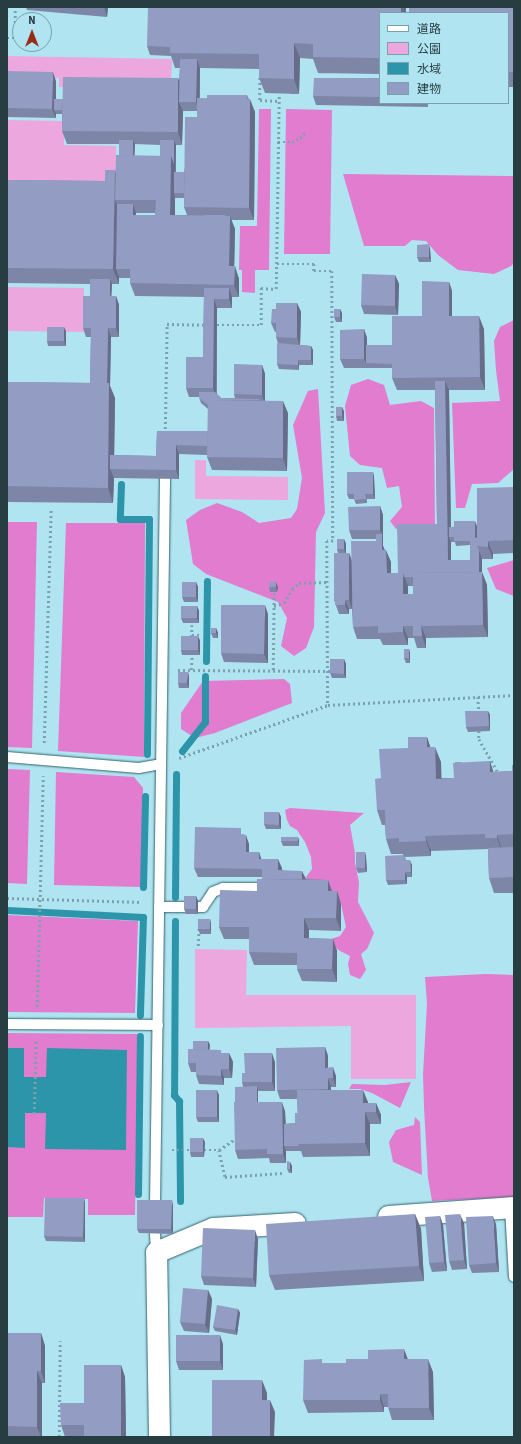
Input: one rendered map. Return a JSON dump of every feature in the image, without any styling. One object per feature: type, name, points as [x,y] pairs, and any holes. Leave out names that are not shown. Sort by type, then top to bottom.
[{"type":"street","points":[[369,1218],[512,1208]]},
{"type":"street","points":[[159,1437],[155,1242],[213,1228],[315,1221]]},
{"type":"lane","points":[[155,1204],[165,479]]},
{"type":"lane","points":[[7,757],[138,768],[161,764]]},
{"type":"lane","points":[[198,907],[203,907],[213,892],[223,888],[266,888]]},
{"type":"lane","points":[[159,905],[186,907]]},
{"type":"lane","points":[[7,1024],[158,1025]]},
{"type":"lane","points":[[512,1208],[514,1277]]},
{"type":"path","points":[[7,38],[15,38],[15,7]]},
{"type":"path","points":[[265,75],[260,75],[260,100],[279,101]]},
{"type":"path","points":[[217,324],[261,325],[261,288],[276,289],[279,94]]},
{"type":"path","points":[[278,142],[292,142],[300,138],[306,131]]},
{"type":"path","points":[[277,264],[314,264],[314,271],[332,271],[332,541],[327,541],[328,705]]},
{"type":"path","points":[[165,437],[167,324],[207,324]]},
{"type":"path","points":[[37,1003],[51,508]]},
{"type":"path","points":[[274,606],[284,603],[292,589],[299,583],[327,582]]},
{"type":"path","points":[[273,670],[274,593]]},
{"type":"path","points":[[192,625],[192,641]]},
{"type":"path","points":[[192,635],[201,635]]},
{"type":"path","points":[[191,670],[192,655]]},
{"type":"path","points":[[162,670],[332,671]]},
{"type":"path","points":[[161,764],[328,705],[514,695]]},
{"type":"path","points":[[478,697],[479,716]]},
{"type":"path","points":[[479,731],[479,739],[502,780]]},
{"type":"path","points":[[7,898],[159,905]]},
{"type":"path","points":[[198,907],[198,946]]},
{"type":"path","points":[[34,1114],[37,1024]]},
{"type":"path","points":[[204,1150],[220,1150],[238,1137]]},
{"type":"path","points":[[176,1150],[192,1150]]},
{"type":"path","points":[[220,1150],[225,1177],[282,1174]]},
{"type":"path","points":[[59,1437],[60,1341]]},
{"type":"green space","points":[[7,56],[172,59],[171,88],[59,87],[59,78],[7,77]]},
{"type":"green space","points":[[7,120],[64,121],[64,145],[116,146],[116,180],[107,191],[7,190]]},
{"type":"green space","points":[[7,287],[84,288],[84,332],[7,331]]},
{"type":"green space","points":[[195,460],[206,460],[206,476],[288,477],[288,500],[195,499]]},
{"type":"green space","points":[[195,949],[247,950],[246,995],[416,995],[416,1079],[351,1079],[351,1026],[195,1028]]},
{"type":"shaded area","points":[[259,109],[271,109],[269,270],[255,270],[255,293],[242,292],[242,270],[239,270],[240,226],[257,226]]},
{"type":"shaded area","points":[[286,109],[332,110],[330,254],[284,254]]},
{"type":"shaded area","points":[[343,174],[514,176],[514,263],[494,274],[458,270],[438,255],[426,241],[412,240],[405,246],[364,246]]},
{"type":"shaded area","points":[[514,320],[514,469],[498,483],[472,484],[465,508],[456,508],[452,403],[500,401],[494,341],[500,327]]},
{"type":"shaded area","points":[[368,379],[384,385],[390,405],[421,401],[434,408],[435,528],[414,527],[396,529],[390,521],[402,507],[399,486],[387,488],[382,468],[360,465],[350,456],[345,406],[351,385]]},
{"type":"shaded area","points":[[318,389],[325,513],[316,532],[314,627],[306,648],[294,656],[281,646],[287,618],[278,602],[206,574],[193,564],[186,520],[200,510],[217,503],[242,512],[259,523],[291,518],[297,509],[302,478],[293,425],[308,391]]},
{"type":"shaded area","points":[[7,522],[37,522],[32,748],[7,747]]},
{"type":"shaded area","points":[[66,523],[145,523],[144,757],[58,751]]},
{"type":"shaded area","points":[[514,560],[514,596],[496,589],[487,568]]},
{"type":"shaded area","points":[[284,679],[290,684],[292,703],[215,733],[195,738],[181,729],[181,713],[203,681]]},
{"type":"shaded area","points":[[7,769],[30,770],[27,884],[7,883]]},
{"type":"shaded area","points":[[56,772],[134,777],[143,788],[141,887],[54,885]]},
{"type":"shaded area","points":[[290,808],[364,813],[350,825],[359,882],[358,902],[374,933],[367,949],[361,954],[366,970],[360,979],[350,975],[348,964],[350,956],[332,945],[331,939],[340,936],[346,927],[341,904],[332,896],[308,886],[306,877],[312,869],[311,857],[305,842],[297,830],[290,826],[287,820],[285,810]]},
{"type":"shaded area","points":[[7,915],[138,921],[135,1013],[7,1012]]},
{"type":"shaded area","points":[[485,974],[514,975],[514,1197],[432,1201],[428,1178],[424,1107],[423,1074],[427,1004],[425,977]]},
{"type":"shaded area","points":[[7,1033],[138,1034],[135,1215],[88,1215],[88,1199],[44,1198],[43,1217],[7,1217]]},
{"type":"shaded area","points":[[411,1082],[400,1108],[372,1093],[360,1089],[349,1089],[352,1084],[385,1085]]},
{"type":"shaded area","points":[[415,1117],[420,1122],[422,1175],[393,1162],[389,1142],[396,1130],[414,1125]]},
{"type":"water","points":[[7,1048],[24,1048],[24,1077],[46,1077],[47,1048],[127,1050],[126,1150],[45,1149],[46,1113],[25,1113],[25,1148],[7,1147]]},
{"type":"building","points":[[148,7],[170,7],[170,47],[147,46]]},
{"type":"building","points":[[170,7],[401,7],[401,12],[379,12],[379,58],[313,57],[313,44],[294,43],[294,79],[259,78],[259,54],[170,53]]},
{"type":"building","points":[[409,7],[428,7],[428,12],[409,12]]},
{"type":"building","points":[[428,7],[514,7],[514,72],[509,72],[509,12],[428,12]]},
{"type":"building","points":[[180,59],[197,59],[196,102],[179,102]]},
{"type":"building","points":[[7,71],[53,72],[52,109],[7,108]]},
{"type":"building","points":[[63,77],[178,78],[178,132],[62,131]]},
{"type":"building","points":[[314,78],[379,78],[379,97],[313,96]]},
{"type":"building","points":[[207,95],[247,95],[247,99],[207,99]]},
{"type":"building","points":[[197,98],[250,99],[249,208],[184,207],[185,117],[197,117]]},
{"type":"building","points":[[54,99],[63,99],[62,110],[54,110]]},
{"type":"building","points":[[119,140],[133,140],[133,156],[119,155]]},
{"type":"building","points":[[160,140],[174,140],[174,164],[171,156],[160,156]]},
{"type":"building","points":[[116,155],[171,156],[170,215],[230,216],[229,266],[235,266],[234,285],[130,283],[131,215],[155,215],[156,200],[115,200]]},
{"type":"building","points":[[105,170],[115,170],[113,269],[7,268],[7,180],[105,181]]},
{"type":"building","points":[[174,172],[184,172],[184,193],[174,193]]},
{"type":"building","points":[[117,204],[133,204],[133,215],[131,215],[131,269],[116,269]]},
{"type":"building","points":[[225,215],[225,216],[204,216]]},
{"type":"building","points":[[429,244],[429,257],[417,257],[417,245]]},
{"type":"building","points":[[362,274],[395,275],[395,306],[361,305]]},
{"type":"building","points":[[90,279],[110,279],[110,296],[90,296]]},
{"type":"building","points":[[422,281],[449,282],[449,316],[422,316]]},
{"type":"building","points":[[204,288],[229,288],[229,299],[214,299],[213,388],[186,388],[186,357],[203,357]]},
{"type":"building","points":[[83,296],[116,296],[116,328],[108,328],[107,383],[90,383],[91,328],[83,328]]},
{"type":"building","points":[[276,303],[297,303],[297,338],[276,337],[276,323],[271,323],[272,309],[276,309]]},
{"type":"building","points":[[334,309],[340,309],[340,317],[334,317]]},
{"type":"building","points":[[392,316],[479,316],[480,377],[392,378]]},
{"type":"building","points":[[47,327],[64,327],[64,341],[47,341]]},
{"type":"building","points":[[364,329],[364,359],[340,359],[340,330]]},
{"type":"building","points":[[277,343],[311,346],[311,360],[298,360],[298,365],[277,364]]},
{"type":"building","points":[[366,345],[392,345],[392,364],[366,363]]},
{"type":"building","points":[[234,364],[262,365],[262,395],[234,394]]},
{"type":"building","points":[[435,381],[445,381],[448,560],[470,560],[470,536],[477,538],[477,546],[479,550],[479,572],[413,573],[413,577],[404,577],[403,573],[398,573],[397,524],[437,524]]},
{"type":"building","points":[[7,382],[109,383],[108,488],[7,486]]},
{"type":"building","points":[[199,392],[215,392],[221,398],[259,400],[208,400],[208,405],[199,398]]},
{"type":"building","points":[[208,400],[283,401],[283,458],[207,457]]},
{"type":"building","points":[[336,407],[342,407],[342,416],[336,416]]},
{"type":"building","points":[[157,431],[208,431],[207,446],[176,445],[176,470],[110,469],[110,455],[156,456]]},
{"type":"building","points":[[514,463],[514,485],[513,484]]},
{"type":"building","points":[[347,472],[373,472],[373,494],[365,494],[366,499],[354,500],[354,494],[347,494]]},
{"type":"building","points":[[514,487],[514,540],[488,541],[488,547],[477,546],[477,488]]},
{"type":"building","points":[[380,506],[380,530],[349,530],[348,507]]},
{"type":"building","points":[[454,521],[475,521],[475,538],[470,536],[470,541],[454,541],[454,537],[449,537],[449,527],[454,527]]},
{"type":"building","points":[[376,534],[382,534],[382,541],[376,541]]},
{"type":"building","points":[[337,539],[344,539],[344,549],[337,549]]},
{"type":"building","points":[[351,541],[382,541],[382,550],[386,550],[387,573],[403,573],[403,594],[413,594],[413,573],[482,572],[483,625],[421,626],[422,636],[413,636],[413,626],[403,626],[403,632],[378,633],[378,626],[353,627]]},
{"type":"building","points":[[334,553],[349,553],[349,600],[345,600],[345,605],[335,605]]},
{"type":"building","points":[[182,582],[196,582],[196,597],[182,597]]},
{"type":"building","points":[[269,582],[276,582],[276,587],[269,587]]},
{"type":"building","points":[[221,605],[265,605],[264,654],[221,653]]},
{"type":"building","points":[[181,606],[197,606],[197,618],[181,618]]},
{"type":"building","points":[[211,628],[216,628],[216,633],[211,633]]},
{"type":"building","points":[[181,636],[198,636],[198,650],[181,650]]},
{"type":"building","points":[[404,649],[409,649],[409,658],[404,658]]},
{"type":"building","points":[[330,659],[344,659],[344,674],[330,673]]},
{"type":"building","points":[[178,672],[188,672],[187,683],[178,683]]},
{"type":"building","points":[[465,711],[488,711],[489,726],[466,727]]},
{"type":"building","points":[[408,737],[427,737],[427,747],[435,747],[436,779],[454,778],[453,763],[490,761],[490,772],[512,771],[512,765],[514,765],[514,834],[497,835],[497,838],[485,838],[485,834],[425,836],[426,841],[399,842],[399,838],[386,839],[385,810],[377,810],[375,779],[381,778],[379,749],[408,748]]},
{"type":"building","points":[[264,812],[279,812],[279,825],[264,824]]},
{"type":"building","points":[[195,827],[241,828],[241,834],[246,835],[246,852],[259,852],[259,859],[278,859],[278,870],[302,871],[302,879],[262,879],[262,869],[194,868]]},
{"type":"building","points":[[281,837],[298,837],[298,841],[281,841]]},
{"type":"building","points":[[514,847],[514,877],[489,878],[488,848]]},
{"type":"building","points":[[356,852],[365,852],[365,868],[356,868]]},
{"type":"building","points":[[404,855],[405,860],[410,860],[411,872],[405,872],[405,880],[386,880],[385,856]]},
{"type":"building","points":[[257,879],[328,880],[328,891],[337,891],[336,918],[304,918],[304,938],[333,939],[332,969],[297,969],[297,953],[249,952],[249,927],[219,927],[220,890],[257,891]]},
{"type":"building","points":[[184,896],[196,896],[196,909],[184,909]]},
{"type":"building","points":[[198,919],[210,919],[210,929],[198,929]]},
{"type":"building","points":[[193,1041],[208,1041],[208,1050],[193,1049]]},
{"type":"building","points":[[325,1047],[325,1068],[333,1067],[333,1078],[328,1078],[328,1089],[277,1090],[276,1048]]},
{"type":"building","points":[[188,1049],[221,1050],[221,1053],[229,1053],[229,1069],[221,1069],[221,1076],[196,1075],[196,1063],[188,1063]]},
{"type":"building","points":[[244,1053],[272,1053],[272,1082],[242,1082],[242,1073],[245,1073]]},
{"type":"building","points":[[257,1086],[257,1102],[235,1102],[235,1087]]},
{"type":"building","points":[[196,1090],[217,1090],[217,1117],[196,1117]]},
{"type":"building","points":[[297,1090],[363,1090],[363,1103],[376,1103],[376,1112],[365,1112],[365,1143],[298,1144]]},
{"type":"building","points":[[234,1102],[282,1102],[283,1154],[267,1154],[267,1149],[235,1150]]},
{"type":"building","points":[[295,1113],[298,1113],[299,1146],[284,1146],[284,1124],[295,1123]]},
{"type":"building","points":[[190,1138],[203,1138],[203,1152],[190,1152]]},
{"type":"building","points":[[287,1161],[290,1162],[290,1169],[287,1169]]},
{"type":"building","points":[[45,1198],[84,1198],[83,1237],[44,1236]]},
{"type":"building","points":[[137,1200],[172,1200],[171,1229],[137,1229]]},
{"type":"building","points":[[415,1214],[419,1266],[269,1275],[266,1224]]},
{"type":"building","points":[[460,1214],[464,1260],[449,1261],[445,1215]]},
{"type":"building","points":[[440,1216],[444,1262],[429,1263],[425,1217]]},
{"type":"building","points":[[493,1216],[496,1263],[469,1265],[466,1217]]},
{"type":"building","points":[[203,1228],[255,1230],[253,1278],[201,1276]]},
{"type":"building","points":[[183,1288],[208,1290],[205,1324],[180,1322]]},
{"type":"building","points":[[217,1305],[238,1309],[235,1330],[213,1327]]},
{"type":"building","points":[[7,1333],[41,1333],[41,1371],[37,1371],[37,1427],[7,1426]]},
{"type":"building","points":[[176,1335],[220,1335],[220,1361],[176,1361]]},
{"type":"building","points":[[404,1349],[404,1359],[428,1359],[429,1408],[388,1408],[388,1394],[380,1394],[380,1400],[303,1400],[304,1360],[322,1359],[322,1363],[346,1363],[346,1359],[368,1359],[368,1350]]},
{"type":"building","points":[[84,1365],[121,1365],[121,1437],[84,1437],[84,1425],[61,1425],[60,1403],[84,1403]]},
{"type":"building","points":[[212,1380],[262,1380],[262,1400],[270,1400],[270,1437],[212,1437]]},
{"type":"waterway","points":[[121,484],[120,519],[149,519],[147,754]]},
{"type":"waterway","points":[[206,661],[207,581]]},
{"type":"waterway","points":[[182,751],[205,722],[205,676]]},
{"type":"waterway","points":[[175,897],[176,774]]},
{"type":"waterway","points":[[143,887],[145,796]]},
{"type":"waterway","points":[[7,910],[143,917],[140,1015]]},
{"type":"waterway","points":[[175,921],[174,1095],[179,1101],[180,1201]]},
{"type":"waterway","points":[[138,1194],[140,1036]]}]
